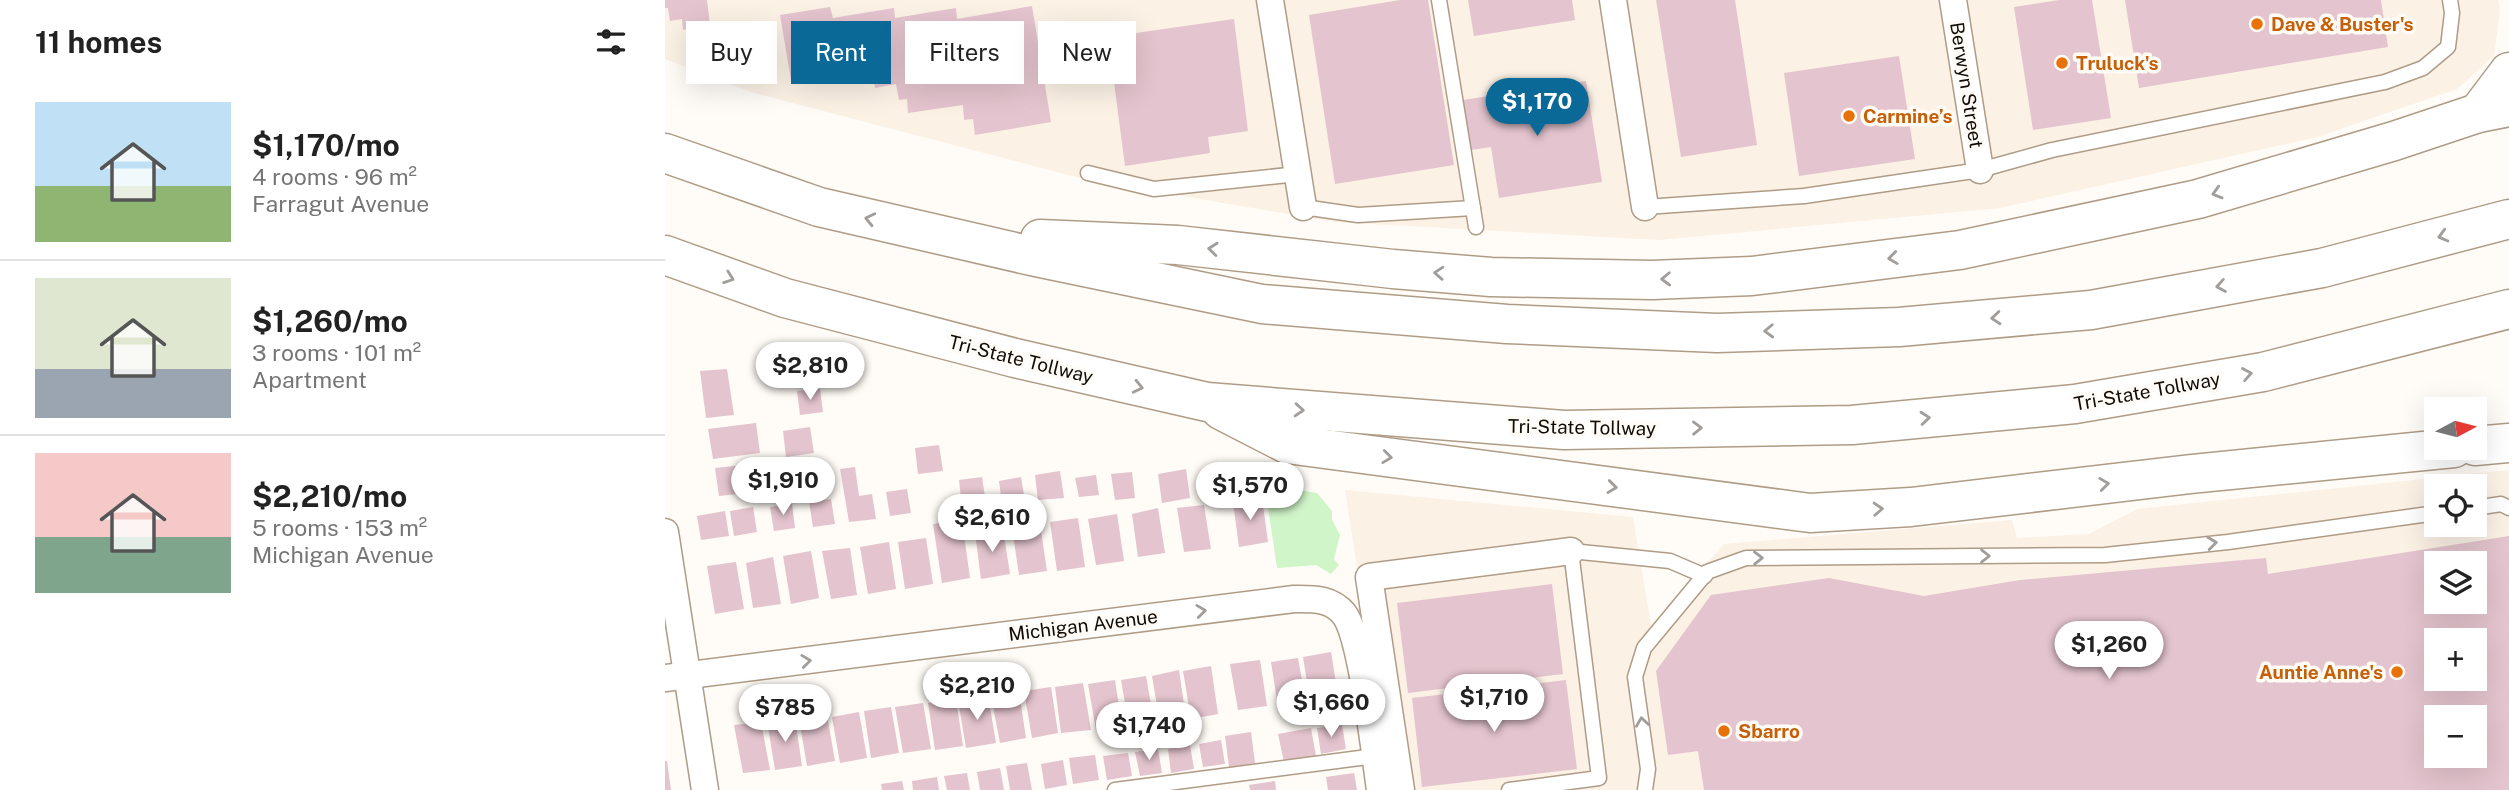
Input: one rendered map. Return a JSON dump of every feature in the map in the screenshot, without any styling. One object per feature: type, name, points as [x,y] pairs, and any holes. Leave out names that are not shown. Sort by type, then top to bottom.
[{"type":"highway","points":[[936,234],[1178,245],[1492,277],[1652,279],[1752,276],[1960,250],[2198,199],[2493,110],[2509,72]]},
{"type":"highway","points":[[665,153],[819,207],[1262,304],[1507,324],[1717,332],[1899,327],[2091,310],[2322,268],[2509,219]]},
{"type":"highway","name":"Tri-State Tollway","points":[[665,255],[785,298],[1015,358],[1207,402],[1564,430],[1852,425],[2075,404],[2250,374],[2509,309]]},
{"type":"highway","points":[[1207,402],[1287,444],[1810,513],[1910,507],[2191,474],[2424,451]]},
{"type":"highway","points":[[2487,445],[2509,443]]},
{"type":"street","points":[[1270,0],[1303,207]]},
{"type":"street","points":[[1613,0],[1645,207]]},
{"type":"street","name":"Berwyn Street","points":[[1953,0],[1980,170]]},
{"type":"street","points":[[665,532],[676,677],[705,790]]},
{"type":"street","points":[[1401,790],[1369,577],[1571,551]]},
{"type":"street","name":"Michigan Avenue","points":[[676,677],[1294,599],[1324,600],[1343,614],[1356,640],[1375,756]]},
{"type":"street","points":[[1375,756],[1380,790]]},
{"type":"lane","points":[[1440,0],[1476,228]]},
{"type":"lane","points":[[1645,207],[1804,196],[1980,170],[2052,150],[2385,82],[2423,68],[2448,47],[2452,13],[2450,0]]},
{"type":"lane","points":[[1087,173],[1154,189],[1298,174]]},
{"type":"lane","points":[[1303,207],[1358,215],[1473,208]]},
{"type":"lane","points":[[2487,506],[2501,504],[2509,508]]},
{"type":"lane","points":[[1645,790],[1648,769],[1636,677],[1644,649],[1707,572],[1746,558],[2105,555],[2228,542],[2424,515]]},
{"type":"lane","points":[[1509,790],[1570,786],[1599,778],[1571,551],[1670,561],[1705,576]]},
{"type":"lane","points":[[1115,790],[1375,756]]},
{"type":"shaded area","points":[[665,0],[2498,0],[2500,10],[2494,56],[2457,89],[2317,137],[2000,208],[1659,240],[1335,222],[1088,180],[754,93],[730,84],[777,84],[777,21],[686,21],[686,67],[665,59]]},
{"type":"shaded area","points":[[2509,470],[2509,790],[1392,790],[1345,490],[1633,517],[1651,625],[1724,544],[2012,520],[2017,538],[2089,534],[2137,509],[2424,479],[2424,537],[2487,537],[2487,474],[2471,474]]},
{"type":"green space","points":[[1294,489],[1317,493],[1332,511],[1332,520],[1340,535],[1334,559],[1339,565],[1331,574],[1316,565],[1277,568],[1267,500]]},
{"type":"building","points":[[665,0],[707,0],[710,21],[686,21],[686,29],[683,30],[682,19],[670,21],[668,8],[665,8]]},
{"type":"building","points":[[1400,0],[1428,0],[1454,165],[1335,184],[1309,15]]},
{"type":"building","points":[[1468,0],[1572,0],[1575,20],[1474,36]]},
{"type":"building","points":[[1656,0],[1735,0],[1757,145],[1681,157]]},
{"type":"building","name":"Truluck's","points":[[2059,0],[2092,0],[2111,118],[2033,130],[2014,7]]},
{"type":"building","name":"Dave & Buster's","points":[[2125,0],[2381,0],[2388,47],[2139,88]]},
{"type":"building","points":[[1032,6],[1038,43],[1038,84],[1045,84],[1051,122],[975,135],[973,119],[964,120],[963,105],[908,113],[907,99],[899,100],[896,84],[875,88],[874,84],[891,84],[891,21],[791,21],[791,80],[780,15],[830,7],[833,18],[894,8],[895,18],[956,8],[957,19]]},
{"type":"building","points":[[1234,19],[1248,131],[1208,137],[1210,153],[1125,166],[1114,84],[1136,84],[1136,33]]},
{"type":"building","name":"Carmine’s","points":[[1899,56],[1915,159],[1799,176],[1784,73]]},
{"type":"building","points":[[1586,81],[1602,182],[1499,198],[1491,147],[1471,150],[1463,100]]},
{"type":"building","points":[[727,369],[734,415],[706,418],[700,371]]},
{"type":"building","points":[[820,389],[823,412],[800,415],[797,391]]},
{"type":"building","points":[[756,423],[760,453],[713,459],[708,429]]},
{"type":"building","points":[[810,427],[814,453],[786,457],[783,431]]},
{"type":"building","points":[[939,445],[943,471],[918,474],[915,448]]},
{"type":"building","points":[[762,463],[766,491],[719,496],[715,468]]},
{"type":"building","points":[[855,467],[859,496],[872,494],[876,519],[849,522],[840,469]]},
{"type":"building","points":[[1186,469],[1190,498],[1162,503],[1158,474]]},
{"type":"building","points":[[818,471],[820,493],[793,496],[791,473]]},
{"type":"building","points":[[1060,471],[1064,498],[1038,500],[1035,475]]},
{"type":"building","points":[[1132,472],[1135,498],[1115,500],[1111,474]]},
{"type":"building","points":[[1096,475],[1099,495],[1079,497],[1075,478]]},
{"type":"building","points":[[1229,476],[1232,495],[1210,498],[1206,478]]},
{"type":"building","points":[[982,477],[986,503],[962,507],[959,480]]},
{"type":"building","points":[[1021,477],[1025,501],[1002,504],[999,481]]},
{"type":"building","points":[[907,489],[911,513],[890,516],[886,492]]},
{"type":"building","points":[[1262,498],[1268,542],[1239,547],[1233,502]]},
{"type":"building","points":[[831,499],[835,524],[813,527],[809,502]]},
{"type":"building","points":[[792,504],[795,528],[774,531],[770,507]]},
{"type":"building","points":[[1204,505],[1211,549],[1184,552],[1177,508]]},
{"type":"building","points":[[753,507],[757,532],[734,536],[730,511]]},
{"type":"building","points":[[1158,508],[1165,553],[1138,557],[1132,514]]},
{"type":"building","points":[[725,511],[729,536],[701,540],[697,516]]},
{"type":"building","points":[[1117,514],[1124,561],[1096,565],[1088,519]]},
{"type":"building","points":[[1078,518],[1085,567],[1057,571],[1050,522]]},
{"type":"building","points":[[962,520],[970,578],[942,583],[933,524]]},
{"type":"building","points":[[1040,524],[1047,571],[1019,575],[1012,528]]},
{"type":"building","points":[[1003,529],[1010,574],[981,579],[975,533]]},
{"type":"building","points":[[2509,536],[2509,790],[1704,790],[1698,751],[1668,755],[1656,671],[1711,595],[1829,578],[1924,596],[2020,580],[2266,558],[2268,574]]},
{"type":"building","points":[[926,538],[933,584],[905,589],[898,542]]},
{"type":"building","points":[[889,542],[896,589],[868,594],[860,547]]},
{"type":"building","points":[[850,548],[857,595],[831,599],[822,551]]},
{"type":"building","points":[[811,551],[819,598],[791,604],[783,556]]},
{"type":"building","points":[[773,557],[781,604],[753,608],[746,563]]},
{"type":"building","points":[[736,562],[744,609],[715,614],[707,566]]},
{"type":"building","points":[[1552,584],[1563,674],[1408,693],[1397,603]]},
{"type":"building","points":[[1331,652],[1336,683],[1346,681],[1349,702],[1311,707],[1303,657]]},
{"type":"building","points":[[1298,658],[1306,703],[1278,707],[1271,662]]},
{"type":"building","points":[[1260,660],[1267,706],[1238,710],[1230,664]]},
{"type":"building","points":[[1211,666],[1218,714],[1191,719],[1183,671]]},
{"type":"building","points":[[1179,670],[1186,718],[1160,723],[1152,676]]},
{"type":"building","points":[[1146,676],[1154,722],[1129,726],[1121,680]]},
{"type":"building","points":[[1115,680],[1122,726],[1096,730],[1088,684]]},
{"type":"building","points":[[1566,680],[1577,769],[1422,787],[1412,698]]},
{"type":"building","points":[[1083,683],[1091,730],[1061,733],[1055,687]]},
{"type":"building","points":[[1051,687],[1058,733],[1032,738],[1024,691]]},
{"type":"building","points":[[1019,692],[1026,738],[1000,743],[991,696]]},
{"type":"building","points":[[988,695],[996,743],[966,748],[958,700]]},
{"type":"building","points":[[956,699],[963,746],[935,750],[928,703]]},
{"type":"building","points":[[923,703],[931,749],[903,753],[895,707]]},
{"type":"building","points":[[891,707],[899,753],[871,758],[864,711]]},
{"type":"building","points":[[859,712],[867,758],[840,763],[832,717]]},
{"type":"building","points":[[827,715],[835,761],[807,766],[799,719]]},
{"type":"building","points":[[795,718],[802,766],[775,770],[767,721]]},
{"type":"building","points":[[761,722],[770,770],[743,773],[734,725]]},
{"type":"building","points":[[1342,725],[1346,749],[1321,754],[1317,728]]},
{"type":"building","points":[[1311,728],[1316,756],[1284,762],[1278,734]]},
{"type":"building","points":[[1251,732],[1255,763],[1229,767],[1225,736]]},
{"type":"building","points":[[1221,740],[1225,764],[1203,767],[1199,744]]},
{"type":"building","points":[[1190,745],[1194,769],[1171,773],[1168,749]]},
{"type":"building","points":[[1158,749],[1162,773],[1140,776],[1135,752]]},
{"type":"building","points":[[1128,753],[1132,776],[1107,780],[1103,756]]},
{"type":"building","points":[[1095,755],[1099,780],[1073,784],[1069,758]]},
{"type":"building","points":[[1063,760],[1067,785],[1045,789],[1041,764]]},
{"type":"building","points":[[667,761],[671,790],[665,790]]},
{"type":"building","points":[[1027,763],[1032,790],[1010,790],[1006,766]]},
{"type":"building","points":[[1000,768],[1004,790],[980,790],[977,772]]},
{"type":"building","points":[[967,773],[970,790],[947,790],[944,776]]},
{"type":"building","points":[[1354,773],[1357,790],[1328,790],[1326,777]]},
{"type":"building","points":[[937,777],[939,790],[913,790],[912,781]]},
{"type":"building","points":[[902,781],[904,790],[882,790],[881,784]]},
{"type":"building","points":[[1275,781],[1276,790],[1250,790],[1249,785]]},
{"type":"place","name":"Dave & Buster's","points":[[2257,24]]},
{"type":"place","name":"Truluck's","points":[[2062,63]]},
{"type":"place","name":"Carmine’s","points":[[1849,116]]},
{"type":"place","name":"Auntie Anne's","points":[[2397,672]]},
{"type":"place","name":"Sbarro","points":[[1724,731]]}]
